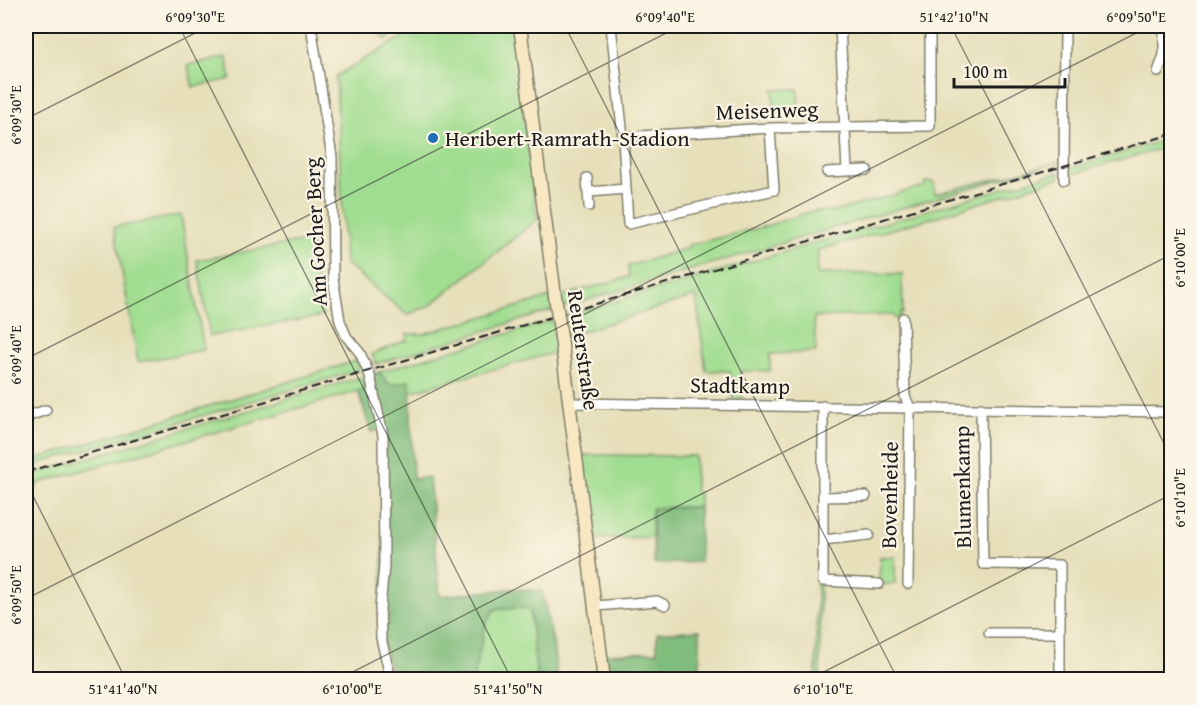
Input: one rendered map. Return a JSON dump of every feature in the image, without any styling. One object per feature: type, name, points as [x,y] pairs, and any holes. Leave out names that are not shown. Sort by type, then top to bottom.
[{"type":"street","name":"Am Gocher Berg","points":[[311,26],[332,157],[333,279],[340,321],[346,336],[360,353],[370,376],[383,435],[384,534],[381,638],[391,680]]},
{"type":"street","name":"Reuterstraße","points":[[520,26],[604,680]]},
{"type":"street","points":[[610,26],[623,137],[628,224],[774,190],[770,128]]},
{"type":"street","points":[[840,26],[845,126]]},
{"type":"street","name":"Meisenweg","points":[[623,137],[770,128],[930,126],[930,26]]},
{"type":"street","points":[[1064,180],[1065,26]]},
{"type":"street","points":[[1158,72],[1164,55],[1164,26]]},
{"type":"street","name":"Meisenweg","points":[[845,126],[847,171]]},
{"type":"street","points":[[827,172],[867,170]]},
{"type":"street","points":[[587,178],[589,206]]},
{"type":"street","points":[[589,192],[626,189]]},
{"type":"street","points":[[903,318],[905,397],[910,407]]},
{"type":"street","name":"Stadtkamp","points":[[570,403],[1172,412]]},
{"type":"street","points":[[823,406],[823,581],[879,584]]},
{"type":"street","name":"Bovenheide","points":[[908,584],[910,407]]},
{"type":"street","name":"Blumenkamp","points":[[981,408],[983,564],[1060,565],[1060,680]]},
{"type":"street","points":[[26,417],[46,410]]},
{"type":"street","points":[[823,497],[866,496]]},
{"type":"street","points":[[823,540],[838,541],[869,535]]},
{"type":"street","points":[[596,606],[657,601],[665,605]]},
{"type":"street","points":[[989,633],[1060,633]]},
{"type":"green space","points":[[374,26],[403,26],[387,40],[377,32]]},
{"type":"green space","name":"Heribert-Ramrath-Stadion","points":[[422,26],[513,26],[537,220],[429,306],[407,315],[345,263],[336,76]]},
{"type":"green space","points":[[226,57],[231,79],[193,87],[188,65]]},
{"type":"green space","points":[[773,89],[798,89],[799,120],[775,119]]},
{"type":"green space","points":[[1171,138],[1171,146],[1068,175],[1068,169]]},
{"type":"green space","points":[[1059,162],[560,308],[558,297],[629,277],[628,266],[688,248],[688,245],[763,227],[812,211],[837,211],[925,186],[925,182],[934,182],[935,194]]},
{"type":"green space","points":[[1059,172],[1059,178],[935,217],[818,250],[817,274],[902,274],[903,313],[900,313],[900,323],[892,315],[814,317],[816,352],[770,354],[770,371],[741,371],[740,394],[743,399],[733,399],[730,371],[706,371],[696,296],[564,337],[561,317]]},
{"type":"green space","points":[[181,215],[204,350],[138,362],[114,227]]},
{"type":"green space","points":[[310,240],[323,316],[210,336],[197,260]]},
{"type":"green space","points":[[551,297],[553,310],[376,364],[372,354],[407,340],[407,334],[423,334]]},
{"type":"green space","points":[[554,320],[557,352],[410,392],[409,381],[390,385],[379,372]]},
{"type":"green space","points":[[356,361],[359,370],[26,467],[26,462]]},
{"type":"green space","points":[[379,372],[389,385],[410,381],[413,479],[429,477],[440,596],[511,589],[542,591],[553,642],[557,679],[537,679],[530,612],[524,608],[495,609],[486,622],[473,679],[392,679],[382,638],[384,428],[371,375]]},
{"type":"green space","points":[[368,376],[381,429],[371,432],[358,391],[366,389],[362,377]]},
{"type":"green space","points":[[362,377],[366,389],[39,483],[36,487],[26,490],[26,476]]},
{"type":"green space","points":[[579,455],[695,456],[695,492],[699,493],[699,507],[652,508],[652,537],[590,539]]},
{"type":"green space","points":[[699,507],[700,562],[654,564],[652,508]]},
{"type":"green space","points":[[880,557],[895,557],[895,584],[879,584]]},
{"type":"green space","points":[[817,584],[820,584],[820,680],[816,679]]},
{"type":"green space","points":[[525,608],[530,612],[537,679],[473,680],[486,622],[495,609]]},
{"type":"green space","points":[[700,630],[700,668],[608,673],[605,654],[657,652],[657,633]]},
{"type":"green space","points":[[939,676],[1022,677],[1022,679],[939,680]]},
{"type":"railway","points":[[26,472],[1172,134]]},
{"type":"place","name":"Heribert-Ramrath-Stadion","points":[[433,138]]}]
